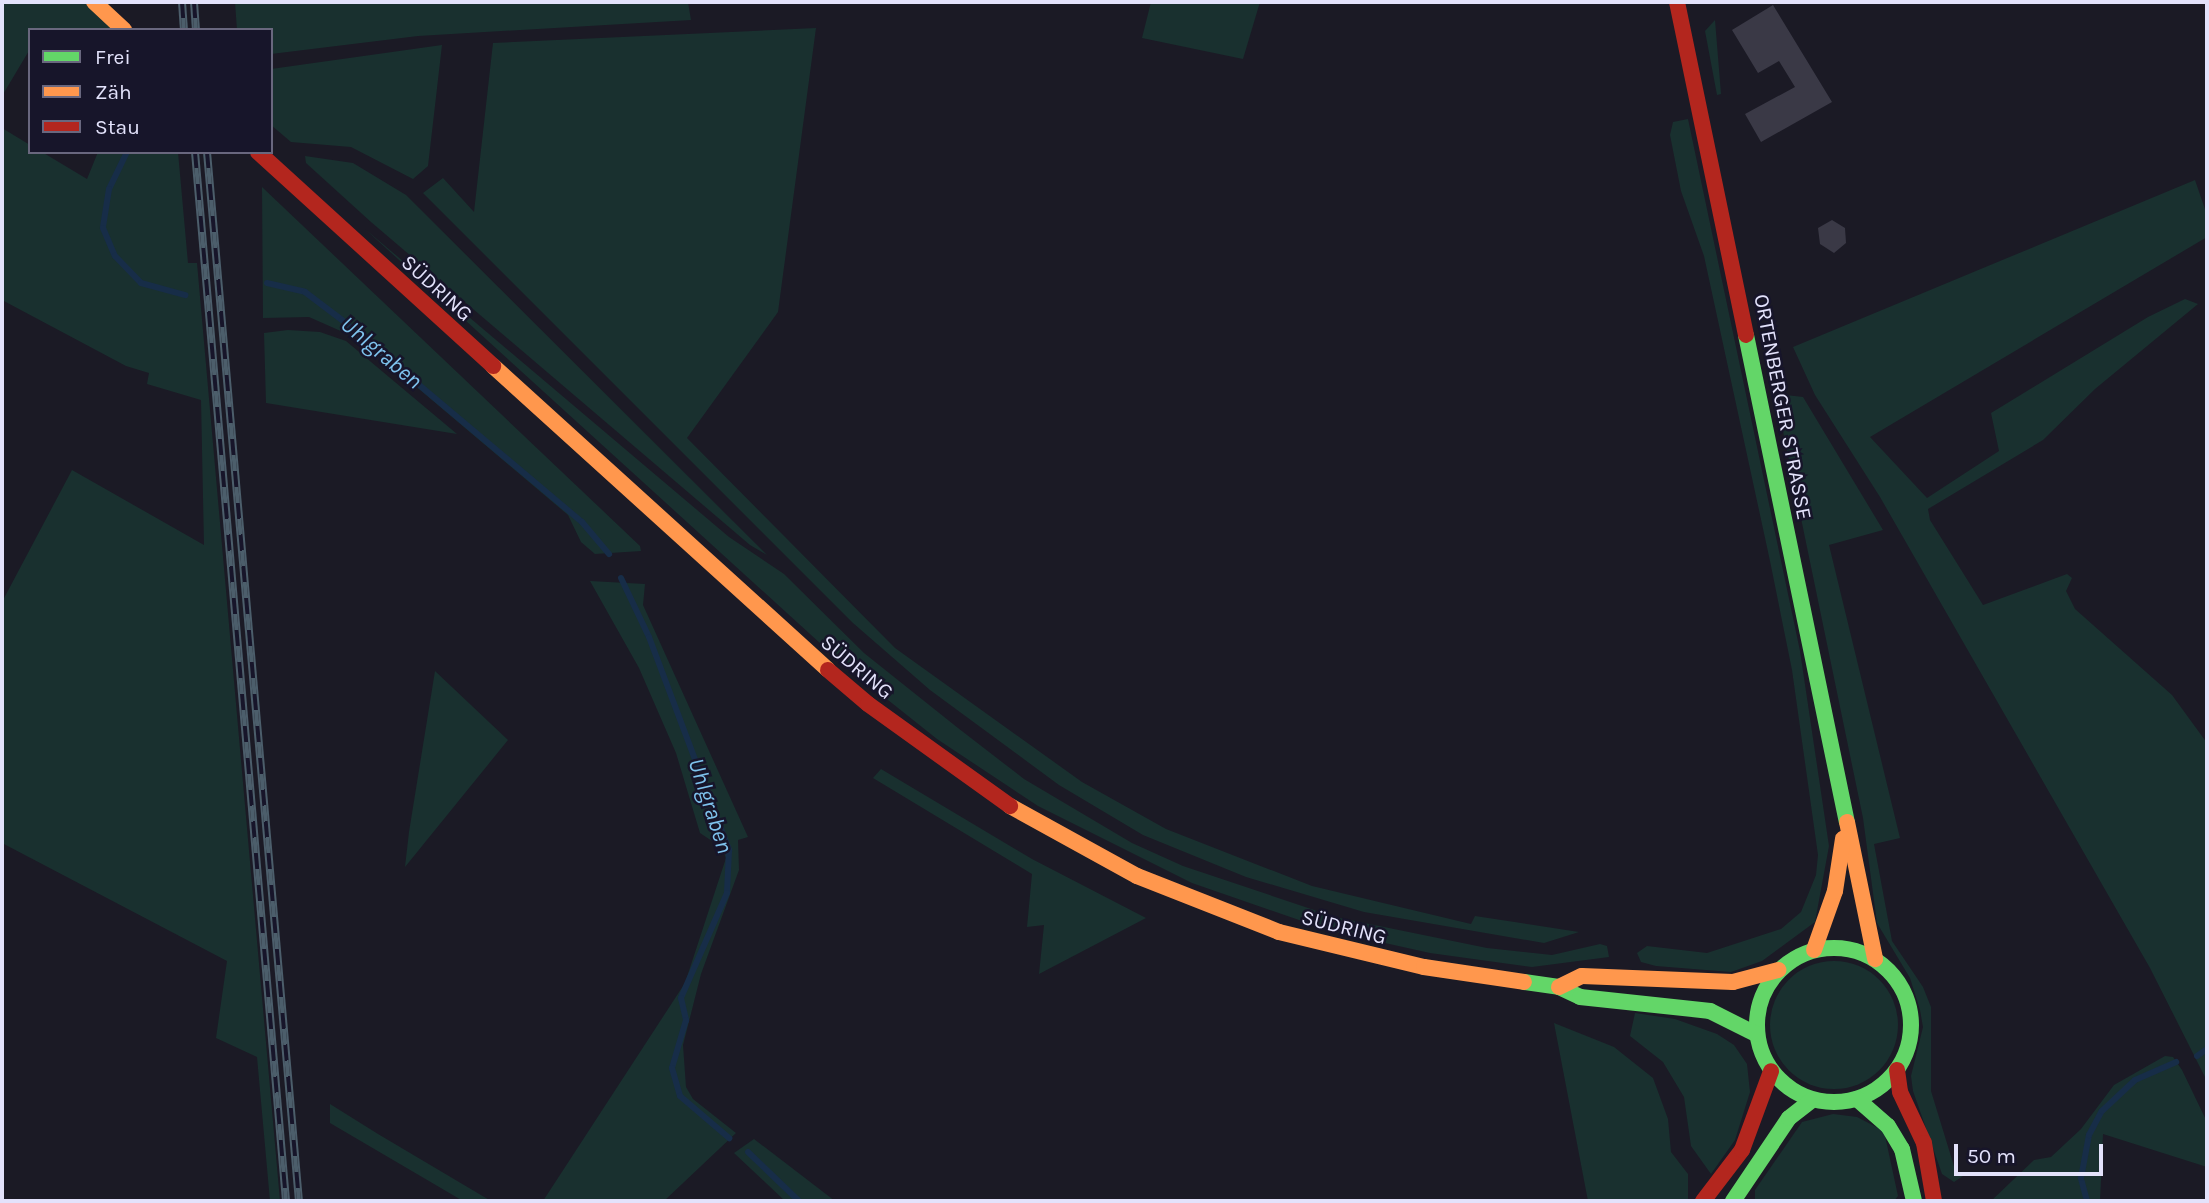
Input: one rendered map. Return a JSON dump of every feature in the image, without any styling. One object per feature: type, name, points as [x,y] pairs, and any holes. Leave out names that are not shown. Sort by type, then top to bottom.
[{"type":"street","points":[[94,2],[122,28]]},
{"type":"street","name":"ORTENBERGER STRASSE","points":[[1677,2],[1875,959]]},
{"type":"street","name":"SÜDRING","points":[[260,154],[868,705],[1007,804],[1138,876],[1279,932],[1424,967],[1559,987],[1580,997],[1710,1011],[1756,1034]]},
{"type":"street","name":"ORTENBERGER STRASSE","points":[[1814,950],[1835,891],[1845,822]]},
{"type":"street","points":[[1847,948],[1875,959],[1899,983],[1911,1016],[1908,1048],[1897,1070],[1879,1088],[1857,1099],[1812,1100],[1785,1086],[1771,1071],[1756,1034],[1760,999],[1778,970],[1814,950],[1847,948]]},
{"type":"street","name":"SÜDRING","points":[[1559,987],[1582,976],[1733,982],[1778,970]]},
{"type":"street","points":[[1897,1070],[1900,1092],[1924,1143],[1934,1201]]},
{"type":"street","points":[[1703,1201],[1742,1150],[1771,1071]]},
{"type":"street","points":[[1857,1099],[1888,1126],[1902,1149],[1914,1201]]},
{"type":"street","points":[[1733,1201],[1789,1118],[1812,1100]]},
{"type":"green space","points":[[2,2],[109,2],[111,28],[28,28],[28,52],[2,96]]},
{"type":"green space","points":[[235,2],[688,2],[691,20],[418,36],[273,54],[273,28],[237,28]]},
{"type":"green space","points":[[1151,2],[1260,2],[1243,59],[1142,38]]},
{"type":"green space","points":[[1715,20],[1721,94],[1717,95],[1705,31]]},
{"type":"green space","points":[[816,28],[778,312],[687,438],[895,648],[1082,782],[1166,829],[1312,886],[1471,924],[1475,916],[1579,932],[1544,943],[1364,912],[1246,877],[1143,835],[1059,785],[930,690],[853,623],[423,193],[443,178],[474,212],[493,43]]},
{"type":"green space","points":[[442,45],[428,166],[413,179],[351,147],[291,142],[273,127],[273,69]]},
{"type":"green space","points":[[1688,119],[1800,651],[1829,846],[1815,922],[1762,961],[1731,972],[1656,966],[1641,962],[1637,953],[1647,946],[1707,953],[1781,929],[1801,912],[1816,875],[1818,855],[1792,670],[1770,561],[1704,256],[1681,191],[1670,135],[1673,122]]},
{"type":"green space","points":[[2,128],[28,144],[28,154],[45,154],[87,179],[97,154],[178,154],[188,263],[197,263],[280,1201],[270,1201],[257,1057],[216,1038],[227,961],[2,843],[2,602],[72,470],[204,545],[201,400],[147,384],[149,373],[126,366],[2,300]]},
{"type":"green space","points":[[305,156],[353,163],[406,195],[767,555],[750,545],[371,222],[306,163]]},
{"type":"green space","points":[[2195,180],[2207,215],[2207,237],[1870,437],[1927,498],[1999,451],[1991,413],[2148,317],[2185,299],[2198,304],[2095,389],[2043,440],[1928,509],[1930,520],[1983,605],[2067,574],[2072,578],[2066,591],[2075,609],[2172,695],[2207,743],[2207,1081],[2150,968],[1880,497],[1815,395],[1793,347]]},
{"type":"green space","points":[[262,187],[640,546],[641,551],[595,554],[581,542],[568,515],[361,340],[309,317],[263,318]]},
{"type":"green space","points":[[365,229],[729,537],[784,574],[864,653],[1024,779],[1132,843],[1183,866],[1335,917],[1487,948],[1552,955],[1600,944],[1607,946],[1609,957],[1532,967],[1430,953],[1331,931],[1192,883],[1038,806],[937,739],[844,665]]},
{"type":"green space","points":[[288,330],[320,332],[346,341],[457,434],[266,403],[264,333]]},
{"type":"green space","points":[[1786,395],[1803,397],[1883,530],[1829,545],[1900,838],[1874,844],[1892,941],[1923,987],[1931,1007],[1931,1091],[1957,1176],[1963,1176],[1954,1182],[1942,1174],[1913,1091],[1911,1076],[1923,1027],[1920,1010],[1910,978],[1877,923],[1863,818],[1778,407]]},
{"type":"green space","points":[[590,581],[645,584],[643,605],[748,837],[738,840],[739,870],[701,974],[683,1045],[686,1087],[693,1099],[736,1133],[664,1201],[543,1201],[685,983],[726,858],[721,847],[700,833],[676,753],[639,668]]},
{"type":"green space","points":[[435,671],[508,740],[405,867],[409,832]]},
{"type":"green space","points":[[881,769],[1032,859],[1146,918],[1039,974],[1044,925],[1027,927],[1032,874],[873,778]]},
{"type":"green space","points":[[1834,961],[1858,966],[1879,980],[1893,1001],[1898,1025],[1893,1049],[1879,1070],[1858,1084],[1834,1089],[1810,1084],[1789,1070],[1775,1049],[1770,1025],[1775,1001],[1789,980],[1810,966]]},
{"type":"green space","points":[[1635,1013],[1675,1019],[1717,1034],[1734,1045],[1747,1064],[1750,1092],[1735,1140],[1711,1174],[1691,1146],[1684,1097],[1663,1062],[1630,1036]]},
{"type":"green space","points":[[1554,1023],[1614,1047],[1653,1078],[1668,1119],[1671,1152],[1688,1174],[1688,1201],[1588,1201]]},
{"type":"green space","points":[[2165,1056],[2173,1057],[2182,1070],[2207,1122],[2207,1167],[2103,1134],[2100,1201],[1991,1201],[2034,1160],[2051,1157],[2081,1129],[2114,1085]]},
{"type":"green space","points":[[330,1104],[491,1201],[463,1201],[330,1123]]},
{"type":"green space","points":[[1833,1114],[1857,1117],[1884,1131],[1898,1196],[1894,1201],[1755,1201],[1755,1190],[1802,1122]]},
{"type":"green space","points":[[754,1139],[835,1201],[785,1201],[734,1153]]},
{"type":"building","points":[[1773,5],[1832,102],[1761,142],[1745,114],[1795,87],[1779,61],[1758,73],[1732,30]]},
{"type":"building","points":[[1832,220],[1845,228],[1846,243],[1834,253],[1820,244],[1818,228]]},
{"type":"waterway","name":"Uhlgraben","points":[[126,154],[109,189],[103,228],[115,256],[141,283],[185,295]]},
{"type":"waterway","name":"Uhlgraben","points":[[267,283],[305,292],[342,320],[582,522],[609,554]]},
{"type":"waterway","name":"Uhlgraben","points":[[621,578],[649,637],[729,850],[727,893],[681,998],[686,1020],[672,1068],[680,1096],[729,1138]]},
{"type":"waterway","points":[[2197,1056],[2207,1049]]},
{"type":"waterway","points":[[2087,1201],[2081,1178],[2089,1135],[2102,1111],[2135,1080],[2176,1062]]},
{"type":"waterway","name":"Uhlgraben","points":[[748,1152],[799,1201]]},
{"type":"railway","points":[[182,2],[184,28]]},
{"type":"railway","points":[[194,2],[196,28]]},
{"type":"railway","points":[[195,154],[286,1201]]},
{"type":"railway","points":[[207,154],[299,1201]]},
{"type":"traffic: fast","points":[[1746,335],[1847,822]]},
{"type":"traffic: fast","points":[[1834,948],[1864,953],[1889,970],[1906,995],[1911,1025],[1906,1055],[1889,1080],[1864,1097],[1834,1102],[1804,1097],[1779,1080],[1762,1055],[1757,1025],[1762,995],[1779,970],[1804,953],[1834,948]]},
{"type":"traffic: fast","points":[[1524,982],[1559,987],[1580,997],[1710,1011],[1756,1034]]},
{"type":"traffic: fast","points":[[1857,1099],[1888,1126],[1902,1149],[1914,1201]]},
{"type":"traffic: fast","points":[[1733,1201],[1789,1118],[1812,1100]]},
{"type":"traffic: slow","points":[[94,2],[122,28]]},
{"type":"traffic: slow","points":[[493,366],[828,670]]},
{"type":"traffic: slow","points":[[1010,806],[1137,876],[1279,932],[1424,967],[1524,982]]},
{"type":"traffic: slow","points":[[1847,822],[1875,959]]},
{"type":"traffic: slow","points":[[1814,950],[1835,891],[1843,839]]},
{"type":"traffic: slow","points":[[1559,987],[1582,976],[1733,982],[1778,970]]},
{"type":"traffic: jam","points":[[1677,2],[1746,335]]},
{"type":"traffic: jam","points":[[260,154],[493,366]]},
{"type":"traffic: jam","points":[[828,670],[868,704],[1010,806]]},
{"type":"traffic: jam","points":[[1897,1070],[1900,1092],[1924,1143],[1934,1201]]},
{"type":"traffic: jam","points":[[1703,1201],[1742,1150],[1771,1071]]}]
